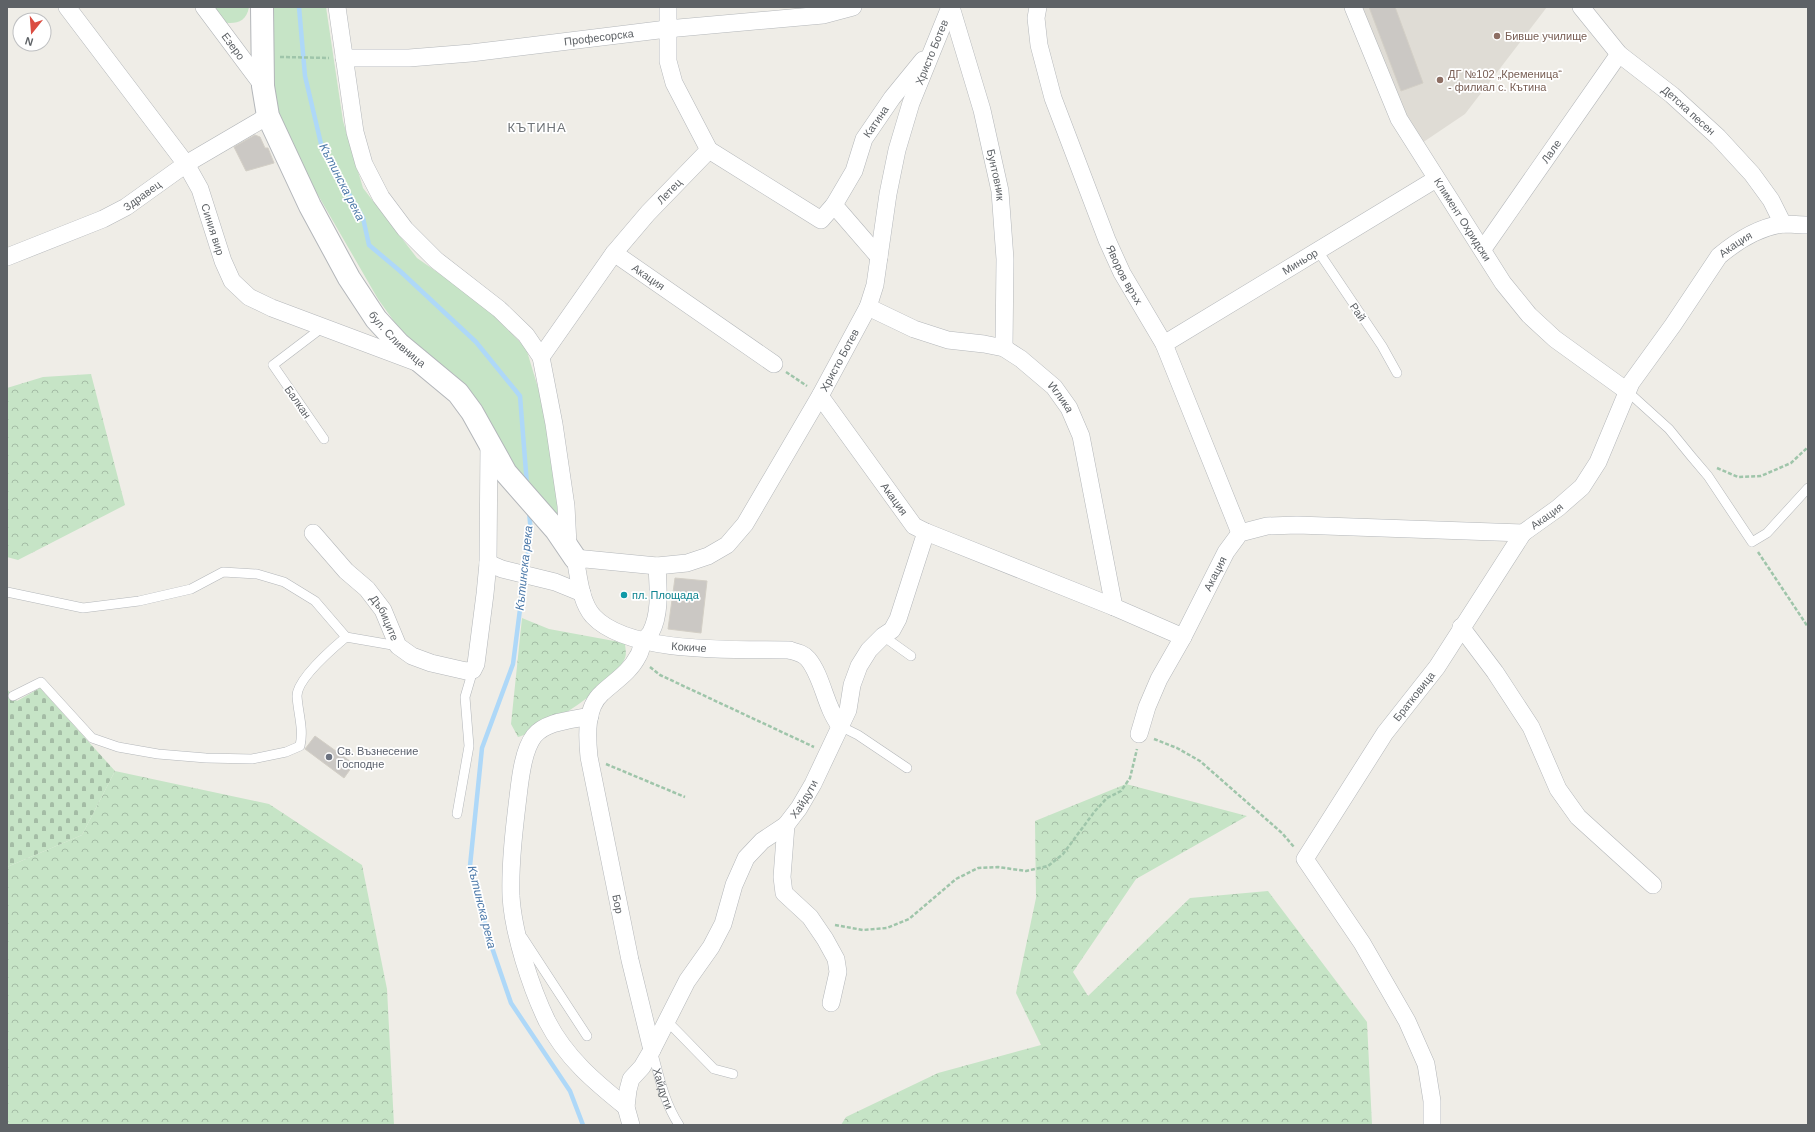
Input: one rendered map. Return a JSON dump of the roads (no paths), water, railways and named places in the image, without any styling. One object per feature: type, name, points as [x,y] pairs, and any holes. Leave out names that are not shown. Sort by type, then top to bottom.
[{"type":"street","name":"Синия вир","points":[[67,7],[186,164],[200,189],[223,261],[232,281],[249,297],[272,308],[425,366]]},
{"type":"street","name":"Езеро","points":[[204,7],[263,86]]},
{"type":"street","name":"бул. Сливница","points":[[262,7],[263,86],[268,116],[310,206],[349,278],[376,319],[399,344],[458,393],[472,412],[489,443],[495,566],[485,594],[476,664],[472,670]]},
{"type":"street","points":[[337,7],[355,132],[364,164],[381,197],[405,229],[436,260],[499,309],[526,335],[541,357],[558,446],[566,506],[567,544]]},
{"type":"street","points":[[668,7],[668,62],[674,82],[709,150]]},
{"type":"street","name":"Професорска","points":[[344,58],[409,58],[456,54],[667,29],[815,16],[853,7]]},
{"type":"street","name":"Христо Ботев","points":[[567,544],[657,566],[687,563],[708,556],[727,545],[745,524],[820,396],[868,307],[875,284],[888,194],[897,150],[911,103],[950,7]]},
{"type":"street","name":"Бунтовник","points":[[950,7],[982,110],[1000,191],[1004,259],[1004,348]]},
{"type":"street","name":"Яворов връх","points":[[1038,7],[1036,18],[1039,45],[1053,98],[1110,246],[1122,273],[1164,344],[1240,533]]},
{"type":"street","name":"Климент Охридски","points":[[1353,7],[1400,119],[1436,179],[1483,249],[1503,284],[1529,315],[1555,340],[1626,391]]},
{"type":"street","name":"Детска песен","points":[[1581,7],[1619,54],[1672,95],[1718,137],[1752,174],[1771,200],[1783,224]]},
{"type":"street","name":"Катина","points":[[709,150],[821,220],[834,205],[854,171],[864,139],[892,98],[933,47]]},
{"type":"street","name":"Лале","points":[[1483,249],[1619,54]]},
{"type":"street","name":"Здравец","points":[[7,257],[102,219],[126,207],[186,164],[268,116]]},
{"type":"street","name":"Летец","points":[[541,357],[614,253],[648,213],[709,150]]},
{"type":"street","name":"Миньор","points":[[1164,344],[1436,179]]},
{"type":"street","points":[[834,205],[879,257]]},
{"type":"street","name":"Акация","points":[[820,396],[914,526],[1114,607],[1182,637],[1215,571],[1226,552],[1240,533],[1267,526],[1297,525],[1523,533],[1558,508],[1582,487],[1598,462],[1626,391],[1719,256],[1728,248],[1752,233],[1783,224],[1808,225]]},
{"type":"street","name":"Акация","points":[[614,253],[774,364]]},
{"type":"street","name":"Иглика","points":[[868,307],[914,330],[948,340],[1004,348],[1022,359],[1054,387],[1069,408],[1081,436],[1114,607]]},
{"type":"street","points":[[489,443],[506,473],[567,544]]},
{"type":"street","name":"Хайдути","points":[[626,1107],[631,1079],[642,1067],[688,981],[711,948],[723,924],[734,885],[746,858],[762,841],[786,825],[799,808],[828,753],[848,710],[852,685],[859,666],[869,650],[883,636],[892,630],[898,619],[926,532]]},
{"type":"street","name":"Дъбиците","points":[[313,533],[346,571],[367,589],[383,610],[398,646],[412,656],[466,671],[472,670]]},
{"type":"street","name":"Братковица","points":[[1432,1125],[1432,1101],[1426,1064],[1407,1021],[1362,943],[1305,859],[1385,733],[1437,667],[1461,627],[1523,533]]},
{"type":"street","name":"Кокиче","points":[[567,544],[587,607],[594,616],[641,649],[671,646],[789,650],[800,653],[808,659],[824,693],[832,716],[840,726]]},
{"type":"street","points":[[495,566],[543,578],[582,593]]},
{"type":"street","name":"Бор","points":[[652,1050],[630,960],[589,756],[587,736],[590,716],[594,704],[600,694],[629,669],[650,633],[658,606],[657,566]]},
{"type":"street","points":[[1461,627],[1495,672],[1531,727],[1558,788],[1578,817],[1653,885]]},
{"type":"street","points":[[1140,734],[1147,707],[1159,679],[1182,637]]},
{"type":"street","points":[[590,716],[546,726],[534,737],[525,757],[520,779],[513,834],[511,896],[516,927],[528,970],[548,1021],[568,1053],[590,1078],[626,1107],[631,1125]]},
{"type":"street","points":[[786,825],[782,877],[784,893],[810,917],[836,959],[838,972],[831,1003]]},
{"type":"lane","name":"Рай","points":[[1318,251],[1382,346],[1397,374]]},
{"type":"lane","name":"Балкан","points":[[323,327],[273,365],[324,439]]},
{"type":"lane","points":[[1626,391],[1669,429],[1708,476],[1752,542],[1767,533],[1808,488]]},
{"type":"lane","points":[[7,592],[83,608],[139,601],[191,589],[223,572],[257,574],[284,582],[315,601],[346,637],[398,646]]},
{"type":"lane","points":[[883,636],[911,656]]},
{"type":"lane","points":[[13,696],[41,682],[92,738],[118,747],[158,754],[190,757],[252,759],[286,752],[300,746],[302,734],[297,694],[307,677],[324,655],[346,637]]},
{"type":"lane","points":[[457,814],[469,746],[465,697],[472,670]]},
{"type":"lane","points":[[840,726],[858,734],[907,768]]},
{"type":"lane","points":[[516,927],[587,1036]]},
{"type":"lane","points":[[667,1021],[714,1069],[733,1074]]},
{"type":"lane","name":"Хайдути","points":[[652,1050],[664,1094],[672,1114],[679,1125]]},
{"type":"waterway","name":"Кътинска река","points":[[299,7],[305,76],[322,148],[363,218],[369,245],[400,271],[476,342],[520,396],[527,485]]},
{"type":"waterway","name":"Кътинска река","points":[[525,571],[531,533],[529,511]]},
{"type":"waterway","name":"Кътинска река","points":[[524,578],[513,664],[482,748],[470,866],[488,936],[511,1003],[570,1091],[583,1125]]},
{"type":"place","name":"Бивше училище","points":[[1497,36]]},
{"type":"place","name":"ДГ №102 „Кременица“ - филиал с. Кътина","points":[[1440,80]]},
{"type":"place","name":"пл. Площада","points":[[624,595]]},
{"type":"place","name":"Св. Възнесение Господне","points":[[329,757]]},
{"type":"district","name":"КЪТИНА","points":[[537,127]]}]
